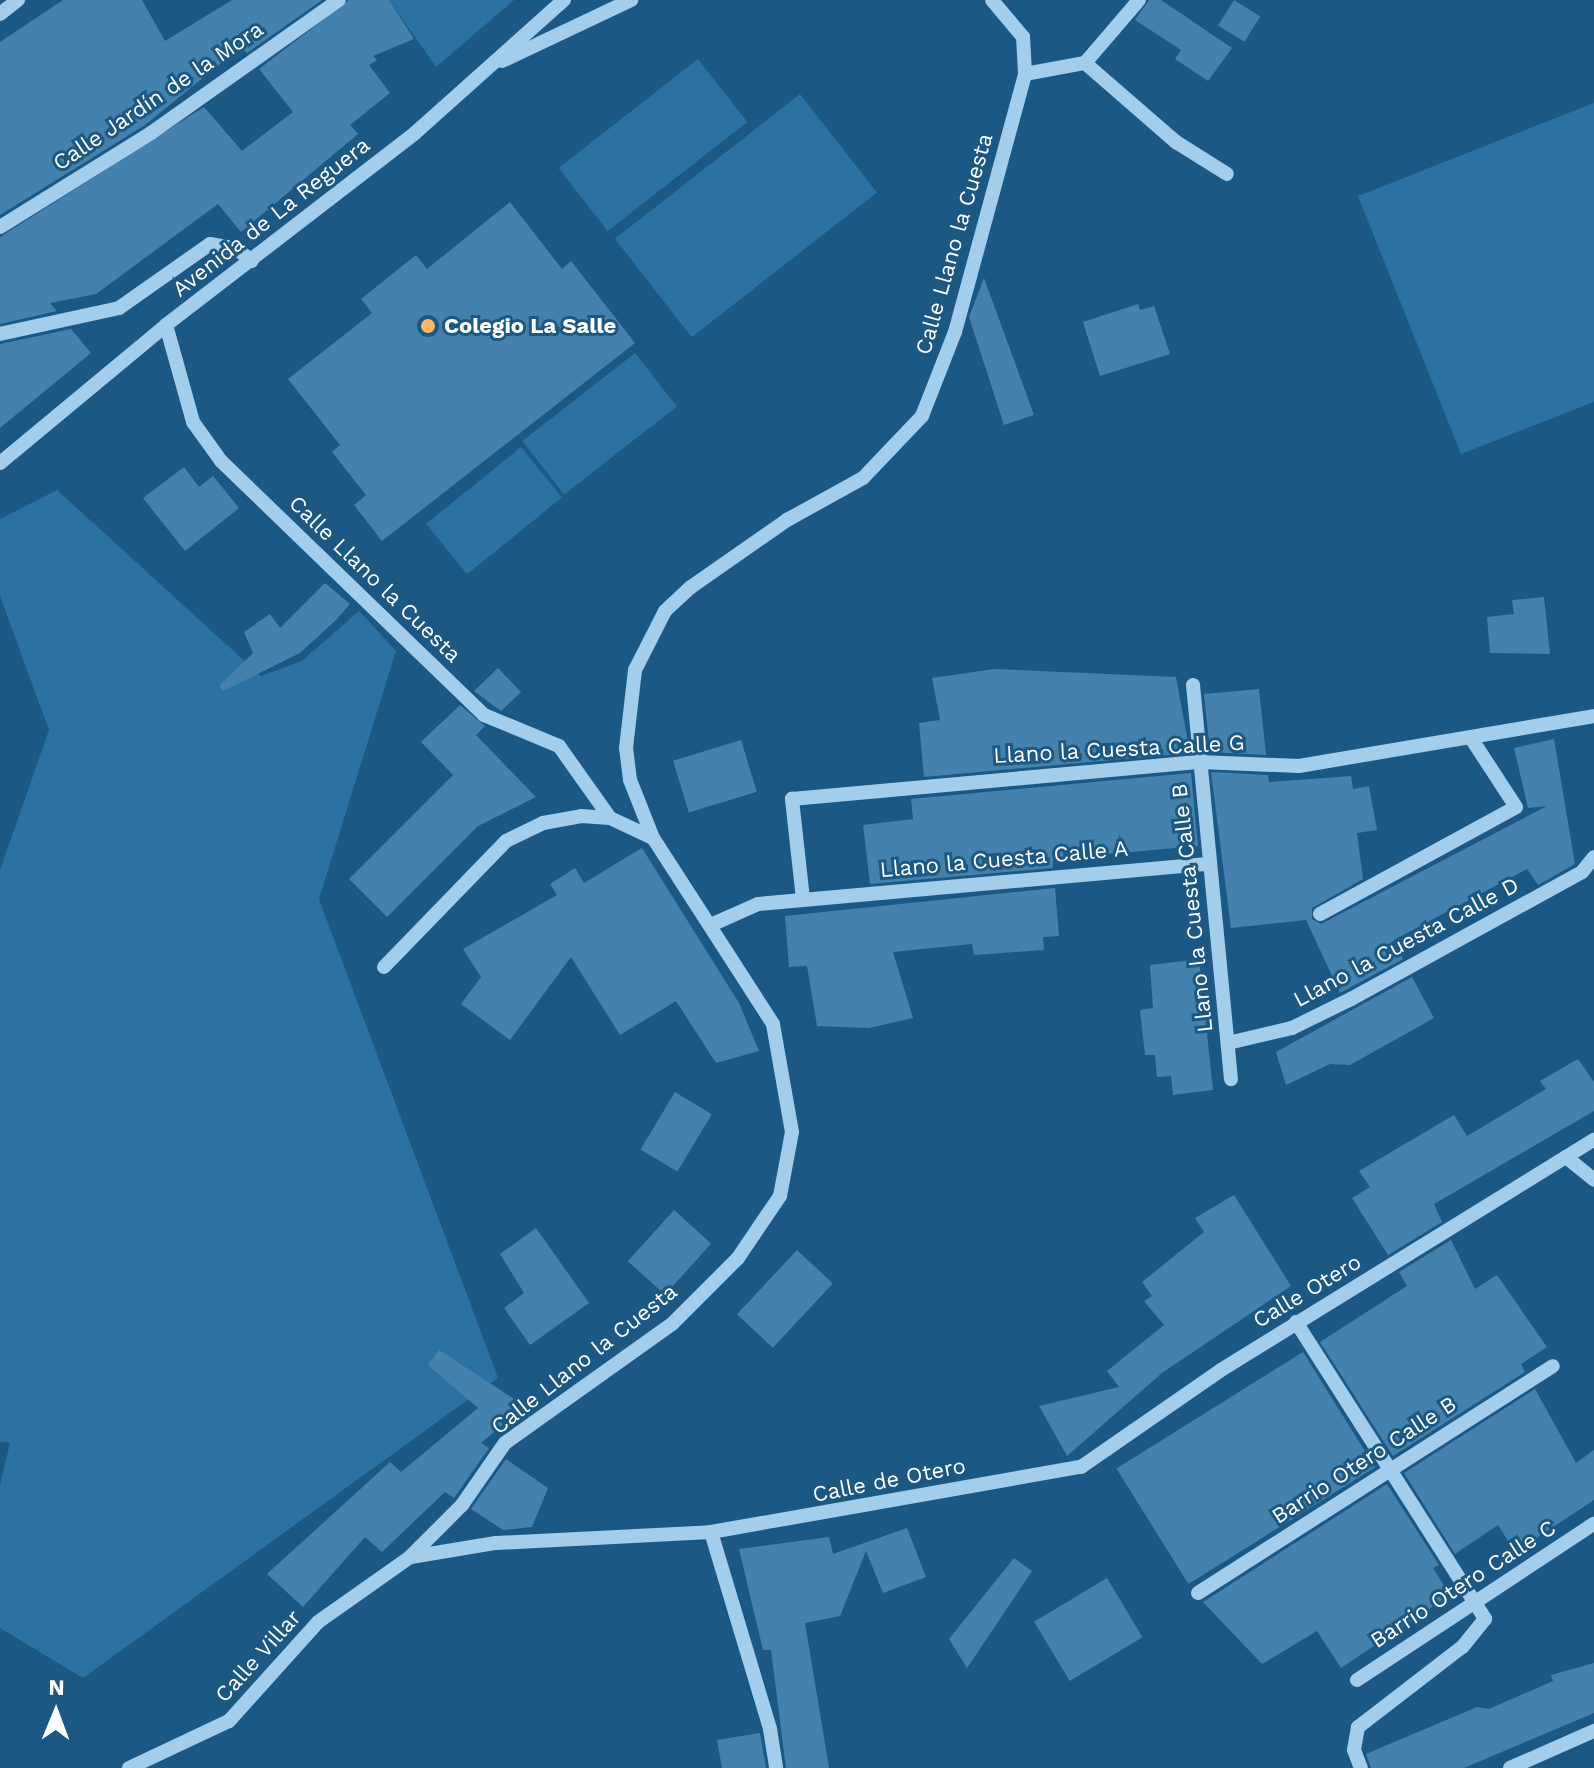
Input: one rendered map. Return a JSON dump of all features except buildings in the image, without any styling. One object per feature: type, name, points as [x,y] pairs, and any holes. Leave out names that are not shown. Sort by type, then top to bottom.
[{"type":"street","points":[[0,14],[18,0]]},
{"type":"street","name":"Calle Jardín de la Mora","points":[[0,227],[151,133],[339,0]]},
{"type":"street","name":"Avenida de La Reguera","points":[[0,463],[166,325],[252,261],[488,68],[564,0]]},
{"type":"street","points":[[488,68],[631,0]]},
{"type":"street","name":"Calle Llano la Cuesta","points":[[410,1557],[462,1505],[505,1443],[672,1324],[738,1258],[780,1196],[792,1132],[773,1024],[713,924],[653,838],[630,780],[626,748],[635,670],[648,637],[665,611],[711,570],[863,478],[922,416],[955,332],[1025,74],[1023,37],[992,0]]},
{"type":"street","points":[[1025,74],[1085,63],[1139,0]]},
{"type":"street","points":[[1085,63],[1176,142],[1227,174]]},
{"type":"street","points":[[0,334],[119,308],[210,244],[237,249],[252,261]]},
{"type":"street","name":"Calle Llano la Cuesta","points":[[166,325],[193,422],[221,461],[484,715],[559,746],[610,818]]},
{"type":"street","name":"Llano la Cuesta Calle B","points":[[1193,685],[1231,1079]]},
{"type":"street","name":"Llano la Cuesta Calle G","points":[[803,899],[792,799],[1200,762],[1299,766],[1594,716]]},
{"type":"street","points":[[1320,914],[1516,807],[1471,738]]},
{"type":"street","points":[[384,967],[506,841],[543,823],[610,818],[653,838]]},
{"type":"street","name":"Llano la Cuesta Calle D","points":[[1228,1043],[1292,1028],[1351,999],[1582,872],[1594,857]]},
{"type":"street","name":"Llano la Cuesta Calle A","points":[[803,899],[1210,864]]},
{"type":"street","points":[[713,924],[758,904],[803,899]]},
{"type":"street","name":"Calle Otero","points":[[1075,1469],[1296,1322],[1594,1140]]},
{"type":"street","points":[[1566,1157],[1594,1180]]},
{"type":"street","points":[[1296,1322],[1485,1619],[1482,1629],[1358,1727],[1354,1750],[1361,1768]]},
{"type":"street","name":"Barrio Otero Calle B","points":[[1198,1593],[1553,1366]]},
{"type":"street","name":"Calle de Otero","points":[[410,1557],[496,1543],[711,1532],[1075,1469]]},
{"type":"street","name":"Barrio Otero Calle C","points":[[1357,1680],[1594,1524]]},
{"type":"street","points":[[711,1532],[776,1768]]},
{"type":"street","name":"Calle Villar","points":[[129,1768],[229,1721],[318,1622],[410,1557]]},
{"type":"street","points":[[1510,1768],[1594,1731]]},
{"type":"shaded area","points":[[389,0],[514,0],[436,67]]},
{"type":"shaded area","points":[[698,59],[747,122],[608,231],[559,168]]},
{"type":"shaded area","points":[[800,94],[877,193],[692,337],[615,239]]},
{"type":"shaded area","points":[[1594,103],[1594,402],[1461,454],[1358,196]]},
{"type":"shaded area","points":[[635,353],[677,407],[564,495],[522,441]]},
{"type":"shaded area","points":[[521,447],[562,498],[467,574],[426,524]]},
{"type":"shaded area","points":[[57,490],[261,676],[302,661],[359,611],[396,651],[319,899],[498,1378],[83,1678],[0,1628],[0,1485],[10,1443],[0,1442],[0,870],[49,730],[0,596],[0,519]]},
{"type":"place","name":"Colegio La Salle","points":[[428,326]]}]
